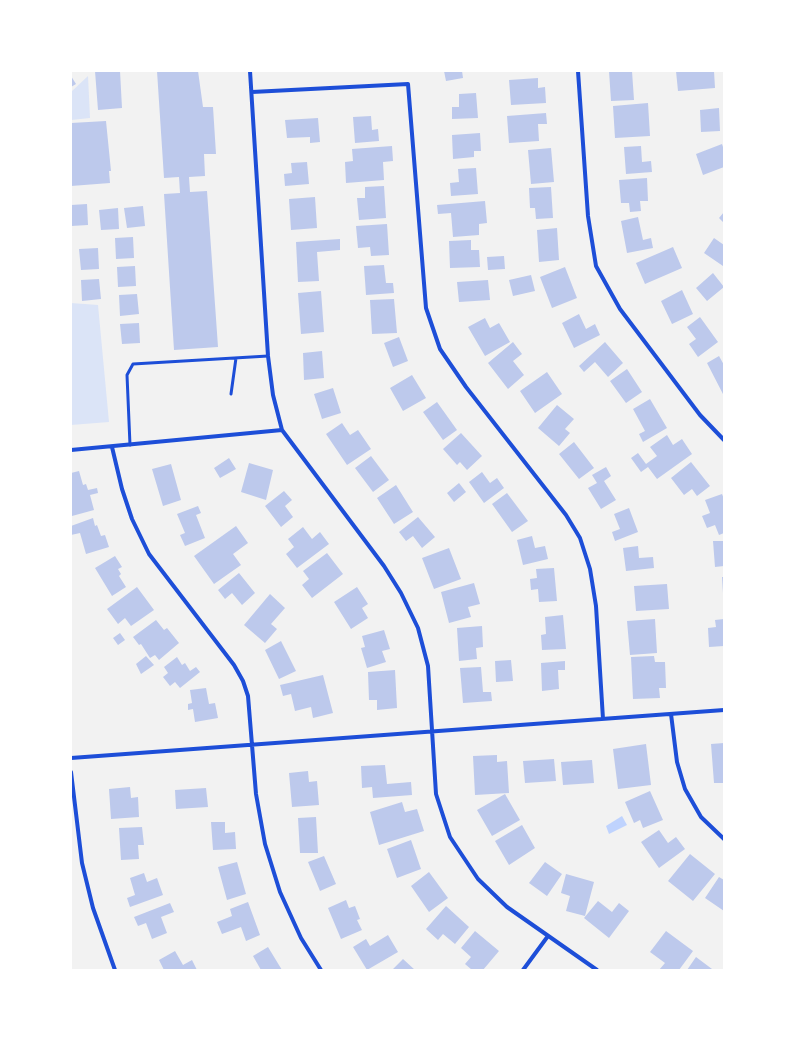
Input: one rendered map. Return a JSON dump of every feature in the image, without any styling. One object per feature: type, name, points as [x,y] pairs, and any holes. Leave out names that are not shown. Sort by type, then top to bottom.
[{"type":"street","points":[[250,71],[268,356],[273,395],[282,430],[384,566],[402,593],[418,628],[428,666],[436,794],[450,837],[478,879],[507,907],[597,970]]},
{"type":"street","points":[[578,71],[588,216],[596,266],[620,309],[700,415],[724,440]]},
{"type":"street","points":[[252,92],[408,84],[426,308],[440,349],[466,387],[566,515],[580,538],[590,569],[596,606],[603,719]]},
{"type":"street","points":[[71,450],[130,446],[282,430]]},
{"type":"street","points":[[112,447],[122,489],[132,519],[149,554],[234,665],[243,681],[248,696],[256,794],[264,844],[280,892],[301,938],[321,970]]},
{"type":"street","points":[[71,758],[724,710]]},
{"type":"street","points":[[672,714],[677,762],[685,790],[701,817],[724,839]]},
{"type":"street","points":[[71,772],[82,863],[92,908],[115,970]]},
{"type":"street","points":[[523,970],[548,936]]},
{"type":"lane","points":[[130,446],[127,375],[133,364],[268,356]]},
{"type":"lane","points":[[231,394],[236,358]]},
{"type":"shaded area","points":[[88,76],[90,118],[71,120],[71,92]]},
{"type":"shaded area","points":[[71,303],[98,305],[109,422],[71,425]]},
{"type":"water","points":[[622,816],[627,825],[609,834],[606,826]]},
{"type":"building","points":[[95,71],[120,71],[122,108],[98,110]]},
{"type":"building","points":[[157,71],[198,71],[203,107],[213,107],[216,154],[204,154],[205,176],[189,177],[190,192],[207,191],[218,347],[174,350],[164,194],[180,193],[179,177],[164,178]]},
{"type":"building","points":[[444,71],[462,71],[463,78],[446,81]]},
{"type":"building","points":[[609,71],[632,71],[634,100],[611,101]]},
{"type":"building","points":[[676,71],[714,71],[715,88],[678,91]]},
{"type":"building","points":[[71,76],[76,84],[71,87]]},
{"type":"building","points":[[538,78],[538,88],[545,87],[546,103],[511,105],[509,80]]},
{"type":"building","points":[[476,93],[478,118],[452,119],[452,107],[459,107],[459,94]]},
{"type":"building","points":[[648,103],[650,136],[615,138],[613,106]]},
{"type":"building","points":[[719,108],[720,131],[701,132],[700,110]]},
{"type":"building","points":[[546,113],[547,124],[538,124],[539,141],[509,143],[507,116]]},
{"type":"building","points":[[371,116],[372,130],[378,129],[379,141],[355,143],[353,117]]},
{"type":"building","points":[[318,118],[320,142],[310,143],[310,137],[287,138],[285,120]]},
{"type":"building","points":[[106,121],[111,171],[109,171],[110,183],[71,186],[71,123]]},
{"type":"building","points":[[480,133],[481,151],[474,151],[474,157],[453,159],[452,135]]},
{"type":"building","points":[[722,144],[724,150],[724,167],[703,175],[696,154]]},
{"type":"building","points":[[392,146],[393,161],[383,162],[384,180],[346,183],[345,162],[353,161],[352,149]]},
{"type":"building","points":[[641,146],[642,162],[651,161],[652,172],[626,174],[624,147]]},
{"type":"building","points":[[551,148],[554,182],[531,184],[528,150]]},
{"type":"building","points":[[307,162],[309,184],[285,186],[284,174],[292,173],[291,163]]},
{"type":"building","points":[[476,168],[478,194],[451,196],[450,183],[459,182],[458,169]]},
{"type":"building","points":[[647,178],[648,201],[640,201],[641,211],[630,212],[629,203],[621,203],[619,180]]},
{"type":"building","points":[[384,186],[386,218],[359,220],[357,198],[365,198],[365,187]]},
{"type":"building","points":[[551,187],[553,218],[536,219],[535,208],[530,208],[529,188]]},
{"type":"building","points":[[315,197],[317,228],[291,230],[289,199]]},
{"type":"building","points":[[485,201],[487,223],[479,224],[479,235],[453,237],[451,213],[438,214],[437,205]]},
{"type":"building","points":[[87,204],[88,225],[71,226],[71,205]]},
{"type":"building","points":[[143,206],[145,226],[127,228],[124,208]]},
{"type":"building","points":[[118,208],[119,229],[101,230],[99,210]]},
{"type":"building","points":[[724,212],[724,223],[719,218]]},
{"type":"building","points":[[638,217],[643,240],[651,238],[653,248],[627,253],[621,221]]},
{"type":"building","points":[[387,224],[389,255],[371,256],[370,247],[358,248],[356,226]]},
{"type":"building","points":[[557,228],[559,260],[539,262],[537,230]]},
{"type":"building","points":[[133,237],[134,258],[116,259],[115,238]]},
{"type":"building","points":[[714,238],[724,245],[723,266],[704,253]]},
{"type":"building","points":[[340,239],[340,250],[317,252],[319,281],[298,282],[296,242]]},
{"type":"building","points":[[471,240],[471,250],[479,250],[480,267],[450,268],[449,241]]},
{"type":"building","points":[[673,247],[682,268],[645,284],[636,263]]},
{"type":"building","points":[[98,248],[99,269],[81,270],[79,249]]},
{"type":"building","points":[[504,256],[505,269],[488,270],[487,257]]},
{"type":"building","points":[[384,265],[386,283],[393,283],[394,293],[366,295],[364,266]]},
{"type":"building","points":[[135,266],[136,286],[118,287],[117,267]]},
{"type":"building","points":[[565,267],[577,298],[552,308],[540,277]]},
{"type":"building","points":[[713,273],[724,287],[707,301],[696,288]]},
{"type":"building","points":[[531,275],[535,291],[513,296],[509,280]]},
{"type":"building","points":[[99,279],[101,299],[82,301],[81,280]]},
{"type":"building","points":[[488,280],[490,300],[459,302],[457,282]]},
{"type":"building","points":[[682,290],[693,314],[672,324],[661,301]]},
{"type":"building","points":[[321,291],[324,332],[301,334],[298,293]]},
{"type":"building","points":[[137,294],[139,314],[120,316],[119,295]]},
{"type":"building","points":[[394,299],[397,333],[372,334],[370,300]]},
{"type":"building","points":[[579,314],[586,329],[595,324],[600,335],[574,348],[562,323]]},
{"type":"building","points":[[700,317],[718,342],[698,357],[689,344],[696,339],[687,327]]},
{"type":"building","points":[[485,318],[490,328],[499,323],[510,342],[485,356],[468,327]]},
{"type":"building","points":[[139,323],[140,343],[122,344],[120,324]]},
{"type":"building","points":[[399,337],[408,361],[393,367],[384,343]]},
{"type":"building","points":[[513,342],[522,354],[513,361],[524,375],[508,389],[488,363]]},
{"type":"building","points":[[605,342],[623,363],[608,377],[595,362],[584,372],[579,366]]},
{"type":"building","points":[[322,351],[324,378],[304,380],[303,353]]},
{"type":"building","points":[[719,356],[724,365],[724,396],[707,363]]},
{"type":"building","points":[[627,369],[642,392],[626,403],[610,381]]},
{"type":"building","points":[[547,372],[562,394],[535,413],[520,391]]},
{"type":"building","points":[[412,375],[426,398],[403,411],[390,388]]},
{"type":"building","points":[[333,388],[341,413],[322,419],[314,394]]},
{"type":"building","points":[[650,399],[667,428],[643,442],[639,434],[645,431],[633,409]]},
{"type":"building","points":[[437,402],[457,430],[443,440],[423,412]]},
{"type":"building","points":[[557,405],[574,419],[565,429],[570,433],[559,446],[538,428]]},
{"type":"building","points":[[342,423],[350,435],[358,430],[371,449],[347,465],[326,434]]},
{"type":"building","points":[[461,433],[482,456],[467,470],[460,462],[457,465],[443,449]]},
{"type":"building","points":[[667,435],[673,445],[682,439],[692,454],[657,479],[648,467],[641,472],[631,458],[638,453],[646,464],[657,456],[650,447]]},
{"type":"building","points":[[574,442],[594,468],[579,479],[559,454]]},
{"type":"building","points":[[371,456],[389,480],[373,492],[355,468]]},
{"type":"building","points":[[229,458],[236,469],[220,478],[214,468]]},
{"type":"building","points":[[691,462],[710,486],[697,496],[692,489],[684,495],[671,478]]},
{"type":"building","points":[[249,463],[273,470],[266,500],[241,492]]},
{"type":"building","points":[[171,464],[181,500],[163,506],[152,469]]},
{"type":"building","points":[[606,467],[611,476],[604,481],[616,500],[601,509],[588,488],[597,483],[592,475]]},
{"type":"building","points":[[79,471],[83,485],[86,484],[88,490],[97,488],[98,493],[90,495],[94,510],[72,516],[71,473]]},
{"type":"building","points":[[482,472],[490,483],[497,478],[504,488],[484,503],[469,482]]},
{"type":"building","points":[[459,483],[466,492],[454,502],[447,493]]},
{"type":"building","points":[[396,485],[413,512],[394,524],[377,498]]},
{"type":"building","points":[[284,491],[292,500],[285,506],[293,517],[281,527],[265,506]]},
{"type":"building","points":[[507,493],[528,521],[512,532],[492,504]]},
{"type":"building","points":[[722,494],[724,499],[724,533],[719,535],[715,525],[707,528],[702,516],[710,513],[705,500]]},
{"type":"building","points":[[198,506],[201,513],[196,515],[205,538],[185,546],[180,535],[185,533],[177,514]]},
{"type":"building","points":[[629,508],[638,532],[615,541],[612,532],[620,529],[614,514]]},
{"type":"building","points":[[418,517],[435,537],[422,548],[413,536],[406,541],[399,532]]},
{"type":"building","points":[[93,518],[95,526],[97,525],[101,536],[105,535],[109,547],[86,554],[80,533],[71,535],[71,526]]},
{"type":"building","points":[[236,526],[248,543],[233,554],[241,565],[214,584],[194,556]]},
{"type":"building","points":[[303,527],[312,539],[320,532],[329,544],[297,568],[286,554],[294,547],[288,539]]},
{"type":"building","points":[[532,536],[535,548],[545,546],[548,559],[523,565],[517,540]]},
{"type":"building","points":[[713,541],[724,541],[724,566],[715,567]]},
{"type":"building","points":[[638,546],[639,558],[653,557],[654,568],[626,571],[623,548]]},
{"type":"building","points":[[449,548],[461,579],[434,589],[422,558]]},
{"type":"building","points":[[327,553],[343,574],[312,598],[302,585],[309,579],[303,571]]},
{"type":"building","points":[[115,556],[122,567],[118,569],[121,574],[119,576],[126,587],[112,596],[95,568]]},
{"type":"building","points":[[554,568],[557,601],[539,602],[538,589],[531,590],[530,579],[537,578],[536,569]]},
{"type":"building","points":[[239,573],[255,593],[242,605],[232,593],[225,599],[218,590]]},
{"type":"building","points":[[722,577],[724,577],[724,593],[723,593]]},
{"type":"building","points":[[474,583],[480,604],[468,607],[471,617],[449,623],[441,592]]},
{"type":"building","points":[[667,584],[669,609],[636,611],[634,586]]},
{"type":"building","points":[[137,587],[154,610],[131,626],[125,618],[118,624],[107,609]]},
{"type":"building","points":[[357,587],[368,604],[362,608],[368,618],[351,629],[334,602]]},
{"type":"building","points":[[270,594],[285,608],[271,624],[277,629],[265,643],[244,625]]},
{"type":"building","points":[[563,615],[566,649],[542,650],[541,635],[546,634],[545,617]]},
{"type":"building","points":[[655,619],[657,653],[630,655],[627,621]]},
{"type":"building","points":[[724,619],[724,646],[709,647],[708,628],[716,627],[715,620]]},
{"type":"building","points":[[156,620],[164,630],[167,628],[179,643],[159,660],[155,655],[150,658],[141,644],[139,645],[133,637]]},
{"type":"building","points":[[482,626],[483,647],[476,648],[477,659],[459,661],[457,628]]},
{"type":"building","points":[[384,630],[390,649],[382,651],[386,662],[367,668],[361,648],[365,647],[362,636]]},
{"type":"building","points":[[120,633],[125,640],[118,645],[113,638]]},
{"type":"building","points":[[281,641],[296,671],[279,679],[265,650]]},
{"type":"building","points":[[146,656],[154,665],[141,674],[136,664]]},
{"type":"building","points":[[654,656],[655,662],[665,662],[666,688],[659,688],[660,698],[633,699],[631,657]]},
{"type":"building","points":[[177,657],[182,665],[185,663],[190,671],[196,667],[200,672],[180,688],[175,682],[170,686],[163,677],[168,673],[164,667]]},
{"type":"building","points":[[511,660],[513,681],[496,682],[495,661]]},
{"type":"building","points":[[565,661],[565,670],[558,670],[559,689],[542,691],[541,663]]},
{"type":"building","points":[[481,667],[483,692],[491,692],[492,701],[463,703],[460,668]]},
{"type":"building","points":[[395,670],[397,708],[377,710],[377,700],[369,700],[368,672]]},
{"type":"building","points":[[323,675],[333,713],[313,718],[311,707],[295,711],[291,694],[283,696],[280,685]]},
{"type":"building","points":[[206,688],[209,704],[215,703],[218,718],[195,722],[193,709],[188,710],[188,704],[192,703],[190,690]]},
{"type":"building","points":[[724,743],[724,783],[714,783],[711,744]]},
{"type":"building","points":[[646,744],[651,785],[618,789],[613,749]]},
{"type":"building","points":[[497,755],[497,762],[507,761],[509,793],[475,795],[473,756]]},
{"type":"building","points":[[554,759],[556,781],[525,783],[523,761]]},
{"type":"building","points":[[592,760],[594,783],[563,785],[561,762]]},
{"type":"building","points":[[385,765],[387,784],[411,782],[412,795],[373,798],[372,787],[362,788],[361,766]]},
{"type":"building","points":[[308,771],[309,782],[317,781],[319,805],[292,807],[289,773]]},
{"type":"building","points":[[130,787],[131,798],[138,797],[139,817],[111,819],[109,789]]},
{"type":"building","points":[[206,788],[208,807],[176,809],[175,790]]},
{"type":"building","points":[[650,791],[663,820],[643,828],[640,820],[634,823],[625,802]]},
{"type":"building","points":[[505,794],[520,820],[492,836],[477,810]]},
{"type":"building","points":[[402,802],[405,812],[417,809],[424,831],[379,845],[370,812]]},
{"type":"building","points":[[316,817],[318,853],[300,853],[298,818]]},
{"type":"building","points":[[211,822],[225,822],[225,833],[235,832],[236,849],[213,850]]},
{"type":"building","points":[[522,825],[535,848],[509,865],[495,841]]},
{"type":"building","points":[[142,827],[144,845],[138,845],[139,859],[121,860],[119,828]]},
{"type":"building","points":[[659,830],[668,843],[676,837],[685,849],[659,868],[641,842]]},
{"type":"building","points":[[411,840],[421,869],[397,878],[387,849]]},
{"type":"building","points":[[690,854],[715,874],[693,901],[668,881]]},
{"type":"building","points":[[324,856],[336,884],[320,891],[308,862]]},
{"type":"building","points":[[237,862],[246,894],[227,900],[218,867]]},
{"type":"building","points":[[545,862],[562,874],[547,896],[529,883]]},
{"type":"building","points":[[429,872],[448,898],[429,912],[411,886]]},
{"type":"building","points":[[144,873],[147,882],[157,878],[163,895],[130,907],[127,898],[135,895],[130,878]]},
{"type":"building","points":[[566,874],[594,882],[585,916],[566,911],[570,896],[561,893]]},
{"type":"building","points":[[719,877],[724,880],[724,911],[705,898]]},
{"type":"building","points":[[346,900],[349,908],[355,906],[360,919],[357,920],[362,930],[341,939],[328,908]]},
{"type":"building","points":[[598,901],[612,912],[619,903],[629,911],[609,938],[584,918]]},
{"type":"building","points":[[248,902],[260,935],[246,941],[241,927],[222,934],[217,922],[232,916],[230,909]]},
{"type":"building","points":[[170,903],[174,912],[161,917],[167,933],[152,939],[146,923],[138,926],[134,917]]},
{"type":"building","points":[[446,906],[469,927],[455,944],[443,934],[438,940],[426,929]]},
{"type":"building","points":[[475,931],[499,951],[483,970],[472,970],[465,964],[471,957],[461,948]]},
{"type":"building","points":[[666,931],[693,951],[679,970],[659,970],[665,963],[650,952]]},
{"type":"building","points":[[388,935],[398,952],[367,970],[353,947],[366,939],[370,946]]},
{"type":"building","points":[[268,947],[282,970],[261,970],[253,956]]},
{"type":"building","points":[[175,951],[183,965],[192,960],[197,970],[164,970],[159,960]]},
{"type":"building","points":[[696,957],[712,969],[687,970]]},
{"type":"building","points":[[403,959],[415,970],[392,970]]}]
